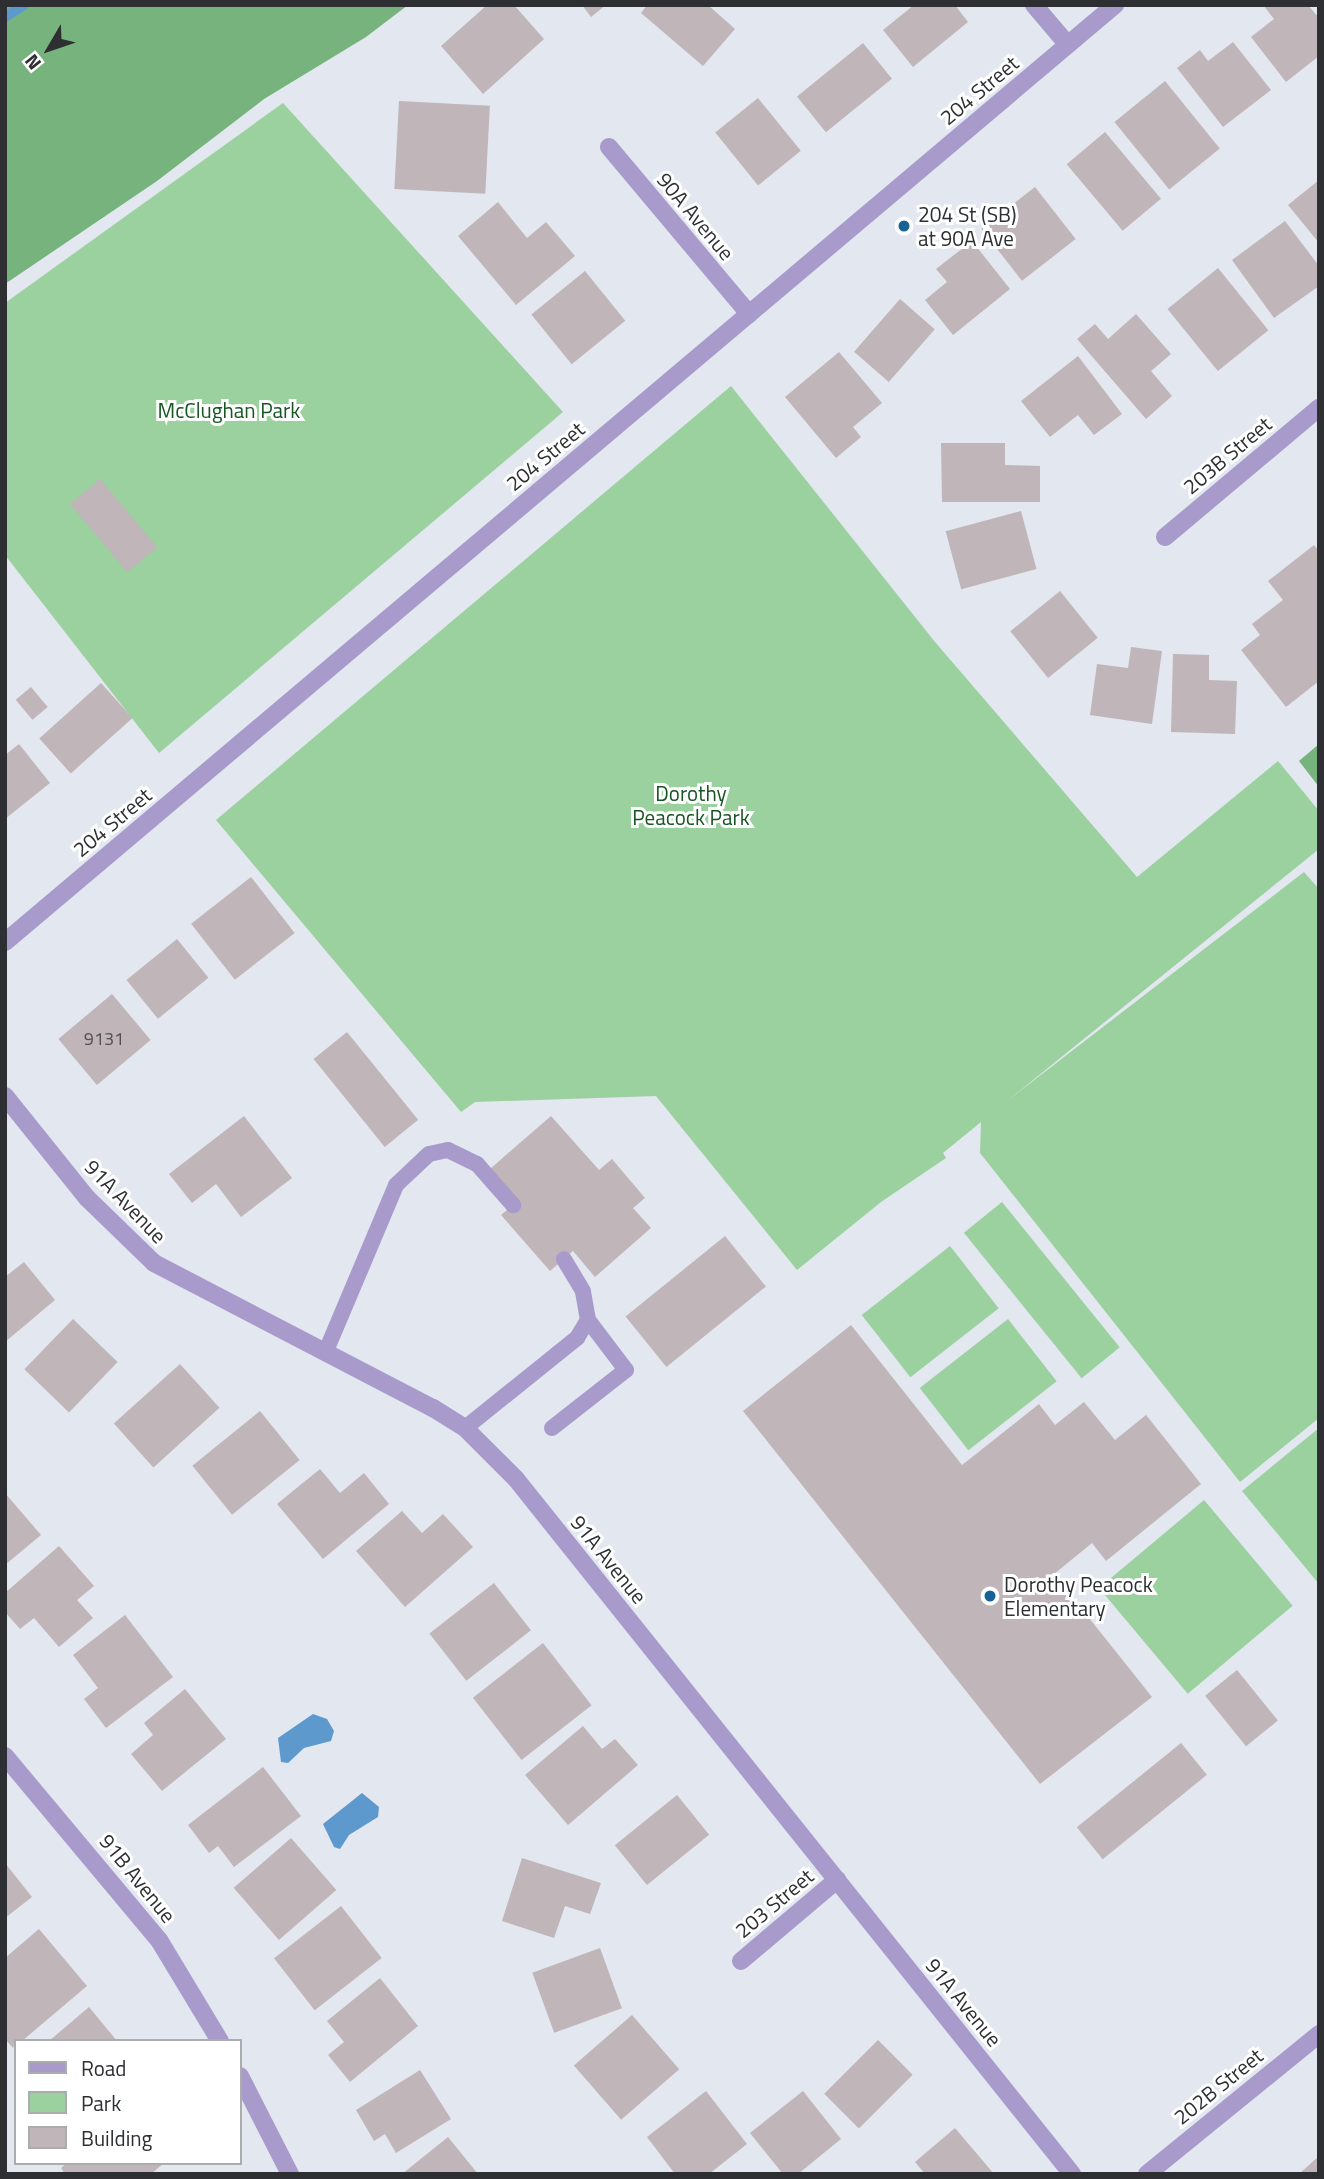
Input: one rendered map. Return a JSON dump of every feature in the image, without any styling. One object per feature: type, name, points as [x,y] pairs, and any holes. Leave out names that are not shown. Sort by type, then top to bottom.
[{"type":"street","points":[[1034,5],[1068,45]]},
{"type":"street","name":"204 Street","points":[[5,942],[1115,5]]},
{"type":"street","name":"90A Avenue","points":[[609,148],[749,314]]},
{"type":"street","name":"203B Street","points":[[1165,537],[1319,408]]},
{"type":"street","name":"91A Avenue","points":[[5,1096],[87,1198],[154,1263],[326,1351],[465,1428],[516,1479],[1072,2174]]},
{"type":"street","name":"91B Avenue","points":[[5,1756],[159,1940],[219,2039]]},
{"type":"street","name":"203 Street","points":[[741,1961],[837,1880]]},
{"type":"street","name":"202B Street","points":[[1147,2174],[1319,2034]]},
{"type":"street","points":[[242,2080],[290,2174]]},
{"type":"lane","points":[[326,1351],[392,1193],[429,1154],[448,1150],[477,1164],[513,1205]]},
{"type":"lane","points":[[552,1428],[626,1370],[588,1320],[583,1291],[564,1259]]},
{"type":"lane","points":[[465,1428],[577,1338],[588,1320]]},
{"type":"green space","points":[[5,5],[408,5],[366,37],[264,99],[157,181],[5,284]]},
{"type":"green space","name":"McClughan Park","points":[[283,103],[563,412],[159,753],[5,555],[5,303]]},
{"type":"green space","name":"Dorothy Peacock Park","points":[[731,386],[935,642],[1137,877],[1278,761],[1319,811],[1319,849],[1007,1101],[1304,872],[1319,889],[1319,1418],[1240,1482],[980,1153],[981,1122],[943,1153],[946,1158],[881,1202],[797,1270],[656,1096],[475,1102],[461,1112],[216,820]]},
{"type":"green space","points":[[1319,744],[1319,787],[1299,761]]},
{"type":"green space","points":[[1002,1202],[1120,1347],[1082,1378],[964,1233]]},
{"type":"green space","points":[[950,1246],[999,1308],[910,1377],[862,1315]]},
{"type":"green space","points":[[1008,1319],[1057,1381],[968,1450],[920,1388]]},
{"type":"green space","points":[[1319,1428],[1319,1584],[1242,1491]]},
{"type":"green space","points":[[1204,1500],[1293,1606],[1188,1694],[1099,1588]]},
{"type":"water","points":[[313,1714],[327,1719],[334,1731],[331,1741],[304,1748],[288,1763],[281,1762],[278,1738]]},
{"type":"water","points":[[362,1793],[379,1807],[378,1817],[349,1835],[340,1849],[334,1847],[323,1824]]},
{"type":"building","points":[[487,5],[514,5],[544,39],[483,94],[441,46]]},
{"type":"building","points":[[582,5],[606,5],[591,17]]},
{"type":"building","points":[[647,5],[708,5],[735,29],[703,66],[641,13]]},
{"type":"building","points":[[914,5],[955,5],[968,22],[913,67],[883,30]]},
{"type":"building","points":[[1263,5],[1308,5],[1319,18],[1319,56],[1286,82],[1251,37],[1274,19]]},
{"type":"building","points":[[1233,42],[1271,90],[1223,127],[1177,68],[1200,50],[1208,61]]},
{"type":"building","points":[[863,43],[892,79],[826,132],[797,96]]},
{"type":"building","points":[[1165,81],[1220,149],[1169,190],[1114,122]]},
{"type":"building","points":[[758,98],[801,151],[758,185],[715,133]]},
{"type":"building","points":[[399,101],[490,106],[485,194],[394,189]]},
{"type":"building","points":[[1105,132],[1161,199],[1123,231],[1067,164]]},
{"type":"building","points":[[1319,180],[1319,243],[1288,205]]},
{"type":"building","points":[[1035,187],[1076,239],[1022,281],[981,229]]},
{"type":"building","points":[[498,202],[527,238],[546,222],[575,256],[516,305],[458,236]]},
{"type":"building","points":[[1285,221],[1319,266],[1319,286],[1274,318],[1232,260]]},
{"type":"building","points":[[972,241],[1010,289],[953,335],[925,300],[947,282],[936,269]]},
{"type":"building","points":[[1218,268],[1268,330],[1218,371],[1167,309]]},
{"type":"building","points":[[585,271],[625,321],[572,364],[531,314]]},
{"type":"building","points":[[900,299],[935,329],[889,382],[854,352]]},
{"type":"building","points":[[1136,314],[1171,354],[1151,371],[1172,396],[1146,419],[1077,339],[1095,324],[1108,339]]},
{"type":"building","points":[[839,352],[882,403],[853,427],[861,437],[836,458],[785,397]]},
{"type":"building","points":[[1078,356],[1122,414],[1094,435],[1078,415],[1050,437],[1021,401]]},
{"type":"building","points":[[941,443],[1005,443],[1005,465],[1040,466],[1040,502],[942,502]]},
{"type":"building","points":[[100,479],[157,547],[127,572],[70,504]]},
{"type":"building","points":[[1021,511],[1037,569],[961,589],[946,531]]},
{"type":"building","points":[[1314,545],[1319,551],[1319,681],[1286,707],[1241,650],[1260,635],[1252,624],[1283,600],[1268,581]]},
{"type":"building","points":[[1060,591],[1098,638],[1048,678],[1010,631]]},
{"type":"building","points":[[1131,647],[1162,651],[1152,724],[1090,715],[1097,664],[1128,668]]},
{"type":"building","points":[[1173,654],[1209,655],[1209,680],[1237,681],[1235,734],[1171,732]]},
{"type":"building","points":[[101,683],[132,718],[71,773],[39,739]]},
{"type":"building","points":[[31,687],[48,707],[32,720],[16,700]]},
{"type":"building","points":[[19,744],[50,783],[5,819],[5,755]]},
{"type":"building","points":[[251,877],[295,933],[235,980],[191,924]]},
{"type":"building","points":[[177,939],[208,978],[158,1019],[126,980]]},
{"type":"building","points":[[112,994],[151,1040],[97,1085],[58,1039]]},
{"type":"building","points":[[347,1032],[418,1120],[385,1147],[314,1059]]},
{"type":"building","points":[[244,1116],[292,1178],[241,1217],[216,1184],[192,1203],[169,1174]]},
{"type":"building","points":[[551,1116],[599,1170],[612,1159],[645,1198],[633,1208],[651,1228],[595,1277],[573,1251],[550,1271],[501,1215],[518,1201],[490,1169]]},
{"type":"building","points":[[725,1236],[766,1287],[666,1367],[626,1317]]},
{"type":"building","points":[[24,1262],[55,1300],[5,1342],[5,1277]]},
{"type":"building","points":[[73,1319],[118,1362],[69,1412],[24,1369]]},
{"type":"building","points":[[851,1325],[962,1465],[1039,1404],[1055,1425],[1084,1402],[1115,1440],[1146,1415],[1201,1484],[1106,1561],[1092,1543],[1054,1574],[1152,1697],[1040,1784],[743,1411]]},
{"type":"building","points":[[180,1364],[219,1408],[153,1467],[114,1424]]},
{"type":"building","points":[[260,1411],[300,1460],[232,1515],[192,1466]]},
{"type":"building","points":[[320,1469],[340,1493],[364,1473],[389,1504],[323,1559],[277,1504]]},
{"type":"building","points":[[5,1493],[41,1535],[5,1565]]},
{"type":"building","points":[[402,1511],[422,1533],[443,1514],[473,1547],[405,1607],[356,1551]]},
{"type":"building","points":[[59,1546],[94,1586],[77,1600],[93,1618],[59,1647],[34,1618],[20,1629],[5,1612],[5,1593]]},
{"type":"building","points":[[494,1583],[531,1630],[466,1681],[429,1633]]},
{"type":"building","points":[[125,1615],[173,1677],[106,1728],[84,1699],[98,1688],[73,1655]]},
{"type":"building","points":[[543,1643],[592,1705],[522,1760],[473,1698]]},
{"type":"building","points":[[1237,1670],[1278,1721],[1246,1746],[1205,1696]]},
{"type":"building","points":[[185,1689],[226,1739],[162,1791],[131,1754],[153,1735],[144,1723]]},
{"type":"building","points":[[583,1726],[602,1749],[615,1739],[638,1765],[568,1825],[525,1775]]},
{"type":"building","points":[[1181,1743],[1207,1775],[1103,1859],[1077,1827]]},
{"type":"building","points":[[263,1767],[301,1816],[234,1867],[218,1846],[209,1853],[188,1825]]},
{"type":"building","points":[[677,1795],[709,1835],[647,1885],[615,1845]]},
{"type":"building","points":[[291,1838],[336,1890],[279,1940],[234,1888]]},
{"type":"building","points":[[522,1858],[601,1883],[590,1914],[565,1906],[554,1938],[502,1921]]},
{"type":"building","points":[[5,1863],[32,1897],[5,1918]]},
{"type":"building","points":[[341,1906],[382,1958],[315,2010],[274,1958]]},
{"type":"building","points":[[39,1929],[87,1986],[24,2039],[14,2039],[13,2048],[5,2039],[5,1958]]},
{"type":"building","points":[[600,1948],[622,2008],[554,2033],[532,1973]]},
{"type":"building","points":[[380,1978],[418,2026],[350,2082],[328,2055],[344,2042],[327,2021]]},
{"type":"building","points":[[89,2007],[115,2039],[51,2039]]},
{"type":"building","points":[[632,2015],[679,2069],[621,2120],[574,2066]]},
{"type":"building","points":[[878,2040],[913,2075],[859,2128],[824,2094]]},
{"type":"building","points":[[420,2070],[451,2119],[396,2153],[385,2134],[374,2141],[356,2110]]},
{"type":"building","points":[[706,2091],[747,2144],[709,2174],[675,2174],[647,2137]]},
{"type":"building","points":[[803,2091],[841,2139],[798,2174],[783,2174],[750,2133]]},
{"type":"building","points":[[955,2128],[994,2174],[925,2174],[915,2162]]},
{"type":"building","points":[[448,2137],[478,2174],[402,2174]]},
{"type":"building","points":[[1319,2156],[1319,2174],[1299,2174]]},
{"type":"building","points":[[65,2165],[162,2165],[151,2174],[65,2174],[61,2168]]},
{"type":"waterway","points":[[5,17],[24,5]]},
{"type":"place","name":"204 St (SB) at 90A Ave","points":[[904,226]]},
{"type":"place","name":"Dorothy Peacock Elementary","points":[[990,1596]]}]
